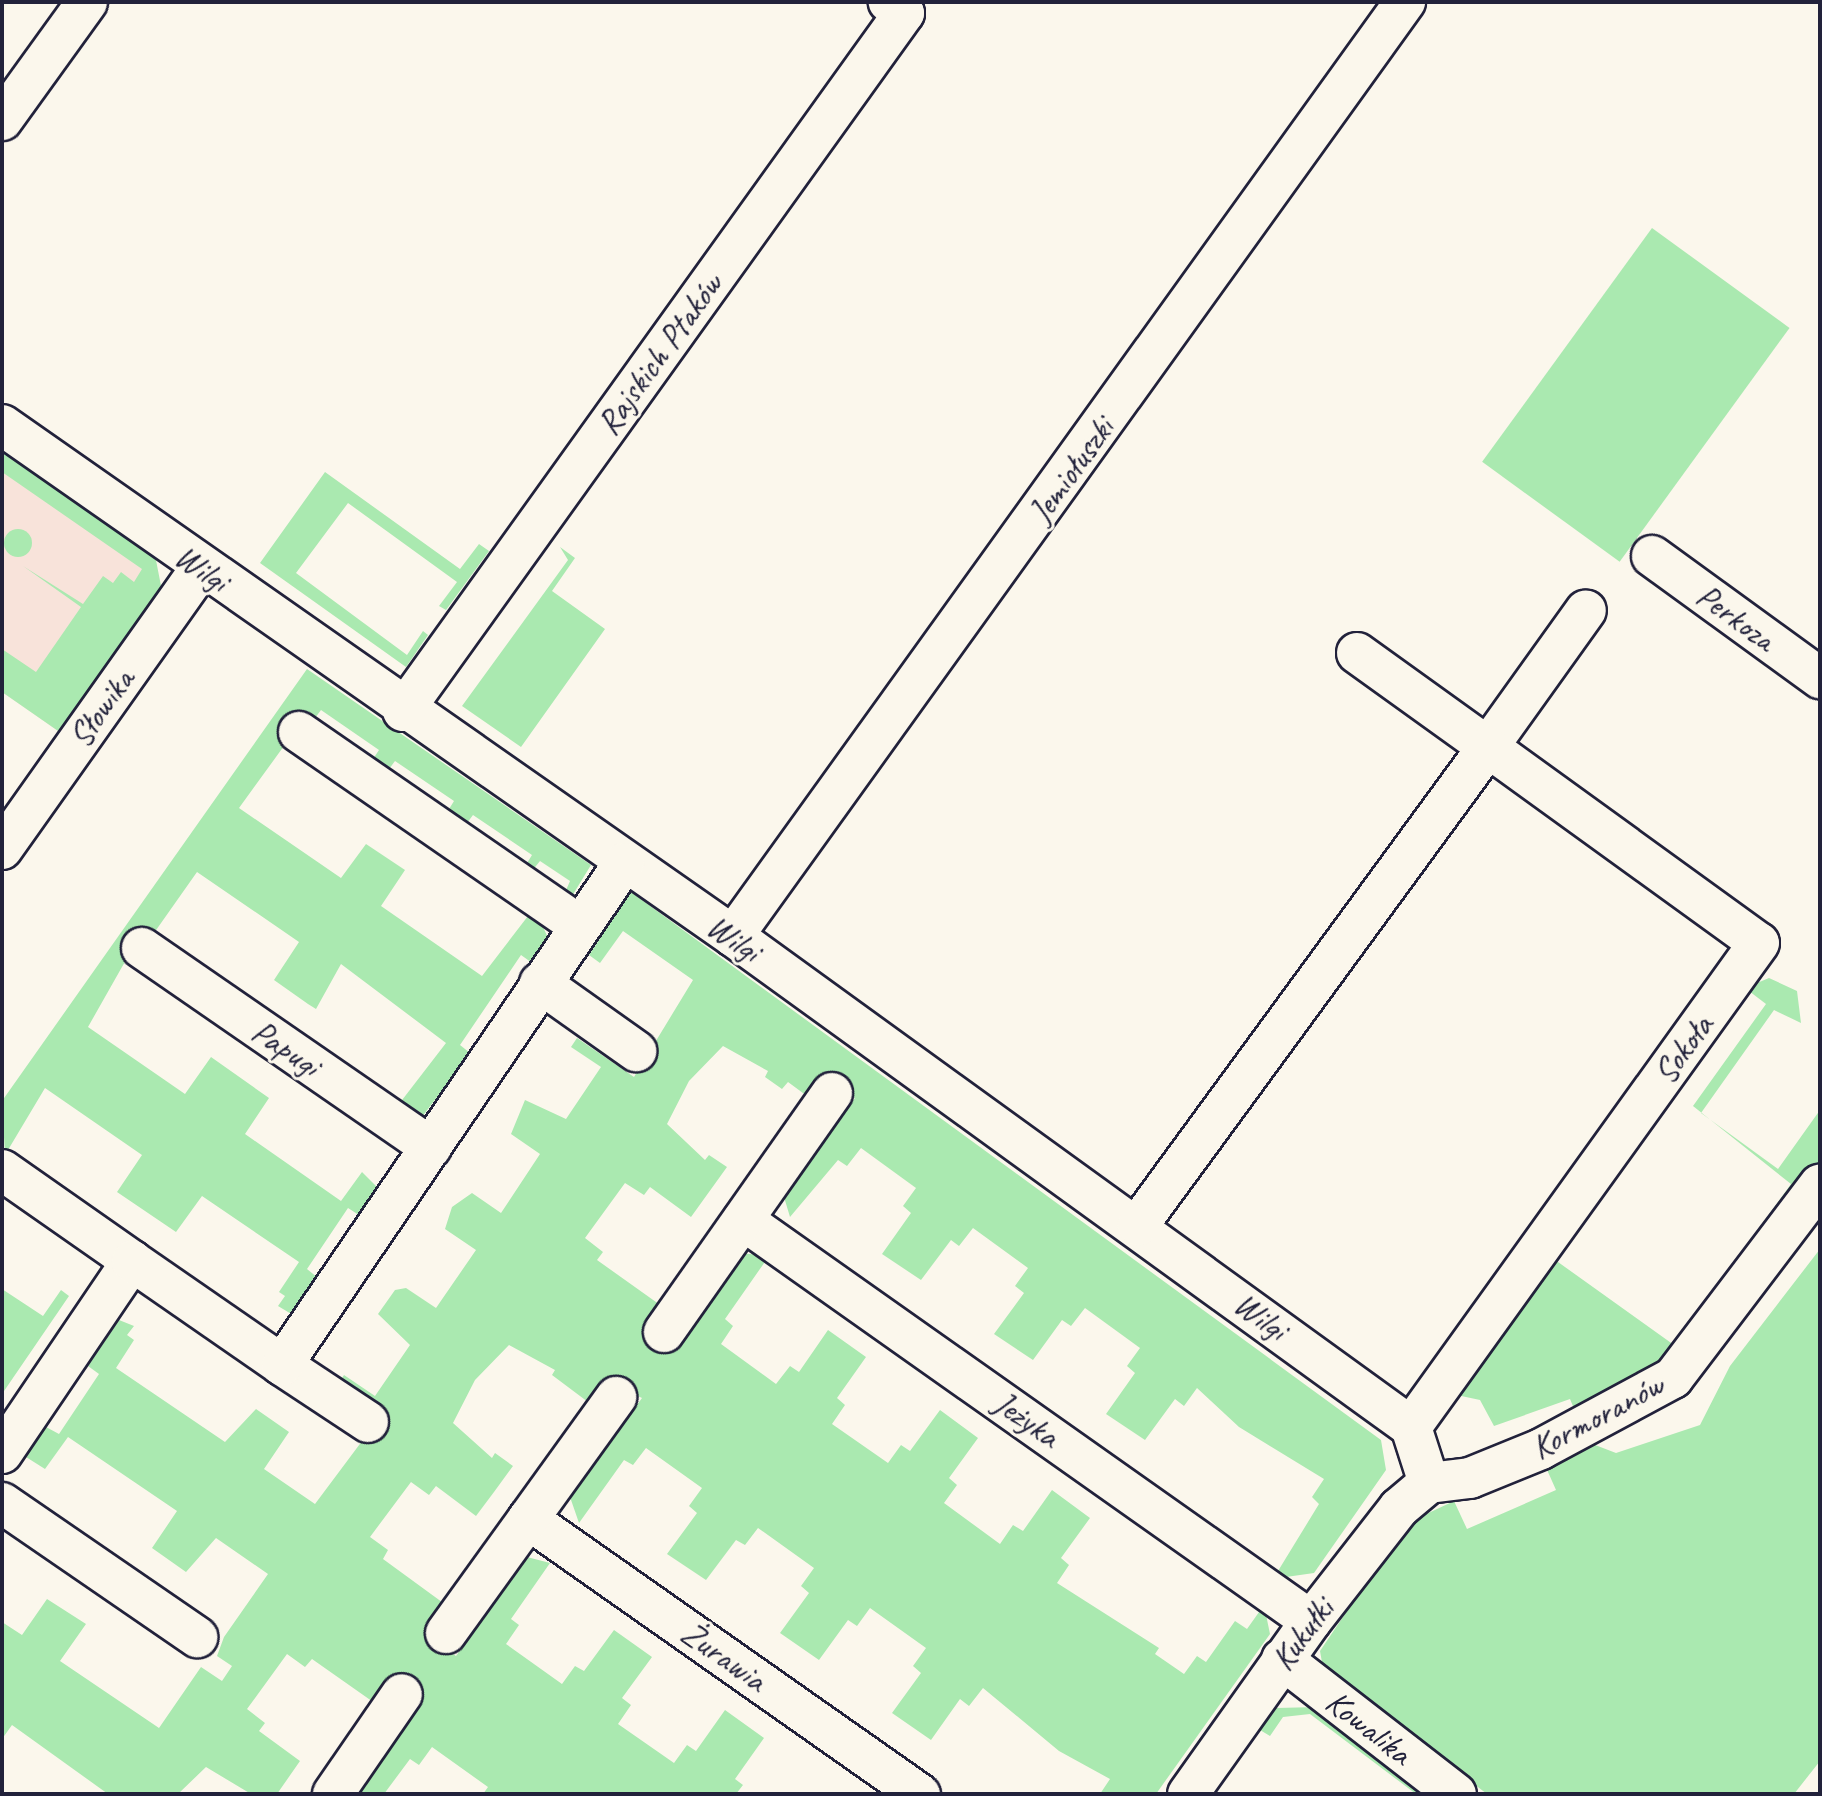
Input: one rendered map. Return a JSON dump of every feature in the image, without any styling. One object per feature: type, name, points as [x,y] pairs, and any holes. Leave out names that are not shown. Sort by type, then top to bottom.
[{"type":"street","points":[[2,120],[87,2]]},
{"type":"street","name":"Rajskich Ptaków","points":[[403,711],[904,13],[889,2]]},
{"type":"street","name":"Jemiołuszki","points":[[733,936],[1405,2]]},
{"type":"street","name":"Wilgi","points":[[2,425],[403,711],[733,936],[1138,1225],[1411,1427]]},
{"type":"street","name":"Perkoza","points":[[1652,556],[1820,678]]},
{"type":"street","name":"Słowika","points":[[2,849],[201,568]]},
{"type":"street","points":[[1138,1225],[1586,610]]},
{"type":"street","name":"Sokoła","points":[[1357,653],[1759,943],[1411,1427]]},
{"type":"street","points":[[299,732],[579,925]]},
{"type":"street","points":[[282,1365],[624,863]]},
{"type":"street","name":"Papugi","points":[[142,948],[431,1147]]},
{"type":"street","points":[[540,983],[636,1051]]},
{"type":"street","points":[[664,1332],[832,1093]]},
{"type":"street","points":[[2,1170],[368,1422]]},
{"type":"street","name":"Kormoranów","points":[[1429,1483],[1470,1478],[1541,1449],[1673,1378],[1820,1184]]},
{"type":"street","name":"Jeżyka","points":[[743,1220],[1311,1621]]},
{"type":"street","points":[[2,1453],[132,1261]]},
{"type":"street","points":[[446,1633],[616,1397]]},
{"type":"street","points":[[1411,1427],[1429,1483]]},
{"type":"street","name":"Kukułki","points":[[1188,1794],[1311,1621],[1399,1508],[1429,1483]]},
{"type":"street","points":[[2,1503],[197,1637]]},
{"type":"street","name":"Żurawia","points":[[528,1519],[920,1794]]},
{"type":"street","name":"Kowalika","points":[[1282,1659],[1456,1794]]},
{"type":"street","points":[[333,1794],[402,1694]]},
{"type":"shaded area","points":[[2,446],[155,555],[61,733],[2,692]]},
{"type":"green space","points":[[1652,228],[1790,328],[1620,562],[1482,462]]},
{"type":"green space","points":[[2,446],[155,555],[162,591],[61,733],[2,692],[2,649],[36,672],[81,607],[23,566],[83,604],[103,576],[113,583],[121,572],[134,582],[142,569],[2,472]]},
{"type":"green space","points":[[325,472],[460,569],[479,544],[489,551],[446,610],[439,606],[457,582],[348,503],[296,573],[407,655],[423,631],[428,635],[406,667],[260,563]]},
{"type":"green space","points":[[18,529],[28,533],[32,543],[28,553],[18,557],[8,553],[4,543],[8,533]]},
{"type":"green space","points":[[560,547],[575,558],[552,591],[605,629],[521,747],[462,706],[568,560]]},
{"type":"green space","points":[[307,669],[591,865],[572,896],[564,895],[570,881],[540,861],[531,872],[524,868],[532,855],[473,815],[464,827],[446,814],[454,801],[395,761],[386,773],[371,762],[379,750],[321,710],[312,722],[305,717],[239,808],[341,878],[366,844],[405,870],[381,906],[482,976],[528,916],[543,927],[549,940],[535,965],[521,955],[460,1045],[470,1053],[422,1117],[399,1104],[446,1043],[341,964],[316,1009],[308,1004],[274,980],[299,942],[197,872],[154,933],[146,928],[135,944],[88,1027],[185,1094],[211,1057],[269,1098],[245,1134],[341,1201],[362,1172],[380,1190],[362,1217],[348,1208],[307,1269],[318,1278],[293,1315],[278,1306],[285,1296],[279,1292],[299,1262],[202,1196],[176,1232],[117,1192],[142,1155],[45,1088],[5,1155],[2,1101]]},
{"type":"green space","points":[[631,892],[1381,1440],[1386,1470],[1314,1573],[1286,1577],[1278,1571],[1319,1504],[1312,1497],[1324,1479],[1239,1427],[1197,1388],[1184,1406],[1175,1399],[1145,1440],[1106,1414],[1135,1373],[1127,1366],[1140,1348],[1085,1308],[1071,1326],[1062,1320],[1033,1360],[994,1334],[1024,1293],[1015,1286],[1028,1268],[973,1228],[959,1246],[951,1240],[921,1280],[882,1254],[911,1213],[903,1206],[916,1188],[861,1148],[847,1166],[838,1160],[790,1217],[784,1197],[855,1098],[823,1074],[807,1096],[788,1082],[782,1089],[765,1077],[768,1071],[723,1046],[689,1081],[667,1124],[705,1160],[709,1155],[727,1167],[691,1217],[650,1187],[644,1195],[625,1183],[585,1238],[603,1252],[597,1260],[663,1307],[642,1335],[666,1352],[740,1253],[769,1256],[725,1319],[733,1326],[721,1344],[776,1384],[790,1366],[799,1372],[828,1330],[866,1357],[837,1398],[845,1405],[832,1424],[888,1463],[901,1445],[910,1451],[940,1410],[978,1438],[949,1478],[957,1485],[944,1503],[1000,1544],[1013,1525],[1023,1531],[1052,1490],[1090,1518],[1061,1558],[1069,1565],[1057,1583],[1159,1648],[1155,1654],[1184,1674],[1197,1656],[1206,1662],[1235,1621],[1247,1629],[1264,1605],[1270,1634],[1156,1794],[1100,1794],[1110,1779],[1059,1751],[983,1688],[969,1706],[960,1699],[931,1740],[892,1713],[921,1673],[913,1666],[926,1648],[870,1608],[857,1626],[848,1620],[819,1660],[780,1633],[809,1593],[801,1586],[814,1568],[758,1528],[745,1545],[736,1540],[706,1580],[667,1554],[697,1513],[689,1506],[702,1488],[646,1448],[633,1465],[624,1460],[579,1523],[570,1497],[642,1398],[604,1380],[588,1402],[552,1375],[555,1370],[509,1345],[475,1380],[453,1423],[492,1458],[495,1453],[513,1466],[476,1516],[436,1486],[429,1495],[411,1482],[370,1537],[388,1550],[383,1559],[446,1605],[425,1633],[456,1656],[527,1557],[550,1563],[511,1619],[519,1625],[506,1644],[562,1684],[575,1666],[584,1671],[614,1630],[652,1657],[622,1698],[631,1705],[618,1724],[674,1763],[687,1745],[696,1751],[725,1710],[764,1738],[735,1779],[743,1785],[736,1794],[483,1794],[488,1787],[432,1747],[419,1765],[410,1759],[384,1794],[357,1794],[423,1700],[393,1678],[376,1704],[312,1659],[305,1667],[287,1654],[247,1709],[265,1723],[259,1731],[300,1761],[277,1794],[251,1794],[206,1767],[178,1794],[108,1794],[12,1725],[2,1739],[2,1622],[22,1635],[47,1599],[86,1624],[60,1661],[159,1728],[201,1667],[222,1681],[232,1666],[217,1656],[224,1637],[268,1574],[216,1538],[186,1572],[152,1548],[177,1511],[68,1437],[45,1469],[26,1457],[46,1427],[59,1434],[99,1374],[88,1366],[119,1320],[134,1326],[127,1335],[134,1340],[116,1368],[225,1442],[256,1409],[289,1432],[264,1469],[315,1504],[383,1413],[339,1383],[344,1375],[375,1396],[410,1345],[378,1314],[395,1290],[406,1288],[436,1308],[476,1250],[445,1229],[452,1207],[472,1193],[501,1213],[540,1154],[511,1134],[525,1100],[566,1119],[601,1067],[571,1047],[577,1038],[634,1077],[693,980],[623,931],[600,963],[589,955]]},
{"type":"green space","points":[[1769,978],[1797,991],[1801,1023],[1774,1010],[1701,1113],[1693,1106],[1766,1004],[1745,988]]},
{"type":"green space","points":[[1820,1110],[1820,1161],[1666,1360],[1575,1411],[1570,1399],[1494,1426],[1480,1400],[1452,1394],[1551,1257],[1674,1345],[1791,1184],[1710,1120],[1778,1169]]},
{"type":"green space","points":[[1820,1249],[1820,1761],[1794,1794],[1487,1794],[1323,1668],[1320,1651],[1397,1537],[1420,1517],[1454,1501],[1467,1529],[1556,1490],[1544,1463],[1590,1443],[1616,1453],[1700,1425],[1730,1366]]},
{"type":"green space","points":[[2,1289],[43,1316],[61,1290],[69,1296],[2,1394]]},
{"type":"green space","points":[[1318,1707],[1436,1794],[1416,1794],[1310,1714],[1283,1717],[1270,1736],[1260,1730],[1276,1708]]}]
